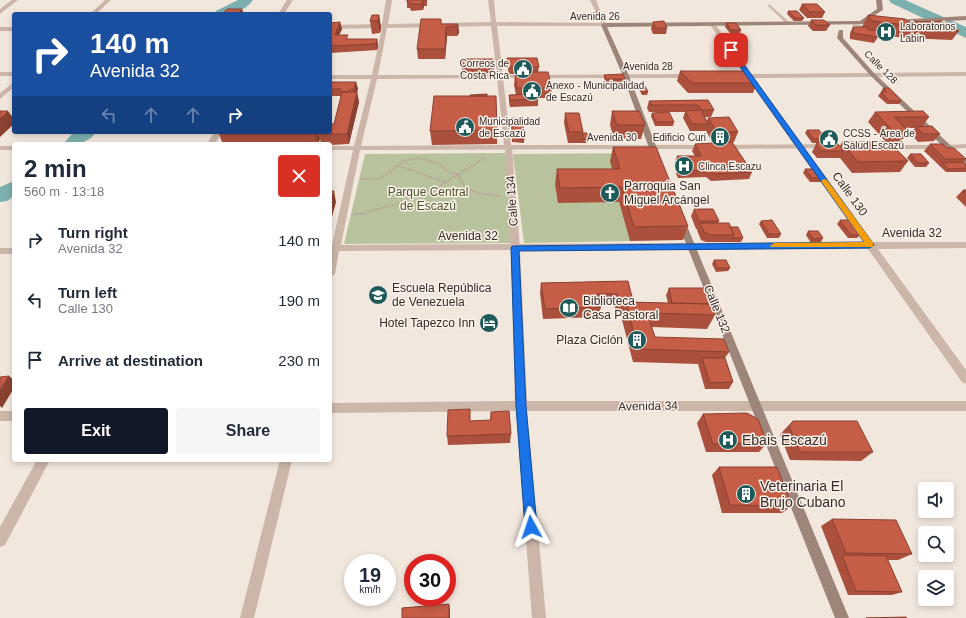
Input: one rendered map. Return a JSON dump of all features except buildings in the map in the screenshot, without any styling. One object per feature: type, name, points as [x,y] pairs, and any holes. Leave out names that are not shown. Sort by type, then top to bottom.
[{"type":"main road","points":[[860,23],[880,10],[879,0]]},
{"type":"main road","points":[[825,23],[836,26],[841,31],[860,23],[881,22],[876,21],[870,16]]},
{"type":"main road","points":[[889,22],[913,22],[966,18]]},
{"type":"main road","name":"Avenida 26","points":[[604,25],[860,23]]},
{"type":"main road","points":[[604,25],[626,76],[661,168]]},
{"type":"main road","name":"Calle 128","points":[[841,31],[840,38],[872,74],[966,164]]},
{"type":"main road","name":"Calle 132","points":[[677,210],[690,246],[842,618]]},
{"type":"street","points":[[0,12],[14,0]]},
{"type":"street","points":[[94,12],[108,0]]},
{"type":"street","points":[[282,12],[290,0]]},
{"type":"street","points":[[333,248],[344,214],[357,148],[382,44],[389,0]]},
{"type":"street","name":"Calle 134","points":[[491,0],[508,147],[512,196],[521,406],[539,618]]},
{"type":"street","points":[[593,0],[604,25]]},
{"type":"street","name":"Avenida 26","points":[[332,27],[494,24],[604,25]]},
{"type":"street","name":"Calle 130","points":[[713,25],[966,379]]},
{"type":"street","points":[[0,29],[12,29]]},
{"type":"street","points":[[0,74],[12,74]]},
{"type":"street","points":[[734,76],[966,74]]},
{"type":"street","name":"Avenida 28","points":[[332,78],[695,76]]},
{"type":"street","points":[[0,97],[12,86]]},
{"type":"street","name":"Avenida 30","points":[[332,148],[838,146]]},
{"type":"street","points":[[870,146],[966,146]]},
{"type":"street","points":[[0,148],[12,148]]},
{"type":"street","name":"Avenida 32","points":[[333,248],[966,245]]},
{"type":"street","points":[[0,251],[12,251]]},
{"type":"street","name":"Avenida 34","points":[[332,408],[756,405],[966,406]]},
{"type":"street","points":[[0,416],[12,416]]},
{"type":"street","points":[[0,540],[43,462]]},
{"type":"street","points":[[247,618],[286,462]]},
{"type":"lane","points":[[769,5],[788,23]]},
{"type":"lane","points":[[913,22],[921,27]]},
{"type":"lane","points":[[854,25],[876,28]]},
{"type":"path","points":[[344,214],[361,214],[403,202],[409,195],[438,187],[495,151],[494,147]]},
{"type":"path","points":[[350,180],[380,179],[404,161],[420,158],[440,164],[448,172],[458,174]]},
{"type":"path","points":[[399,165],[446,182]]},
{"type":"path","points":[[458,174],[462,185],[474,192],[499,196],[512,196]]},
{"type":"green space","name":"Parque Central de Escazú","points":[[506,153],[513,243],[344,244],[365,154]]},
{"type":"green space","points":[[648,153],[616,183],[619,202],[630,241],[524,243],[513,154]]},
{"type":"waterway","points":[[226,12],[247,0]]},
{"type":"waterway","points":[[895,0],[961,30],[966,34]]},
{"type":"waterway","points":[[74,142],[83,134]]},
{"type":"waterway","points":[[0,196],[12,188]]},
{"type":"slow traffic","points":[[774,246],[870,245],[824,181]]},
{"type":"place","name":"Laboratorios Labin","points":[[886,32]]},
{"type":"place","name":"Correos de Costa Rica","points":[[523,69]]},
{"type":"place","name":"Anexo - Municipalidad de Escazú","points":[[532,91]]},
{"type":"place","name":"Municipalidad de Escazú","points":[[465,127]]},
{"type":"place","name":"Edificio Curi","points":[[720,137]]},
{"type":"place","name":"CCSS - Área de Salud Escazú","points":[[829,139]]},
{"type":"place","name":"Clinca Escazu","points":[[684,166]]},
{"type":"place","name":"Parroquia San Miguel Arcángel","points":[[610,193]]},
{"type":"place","name":"Escuela República de Venezuela","points":[[378,295]]},
{"type":"place","name":"Biblioteca Casa Pastoral","points":[[569,308]]},
{"type":"place","name":"Hotel Tapezco Inn","points":[[489,323]]},
{"type":"place","name":"Plaza Ciclón","points":[[637,340]]},
{"type":"place","name":"Ebais Escazú","points":[[728,440]]},
{"type":"place","name":"Veterinaria El Brujo Cubano","points":[[746,494]]},
{"type":"route","points":[[531,527],[521,406],[515,248],[870,245],[731,50]]}]
